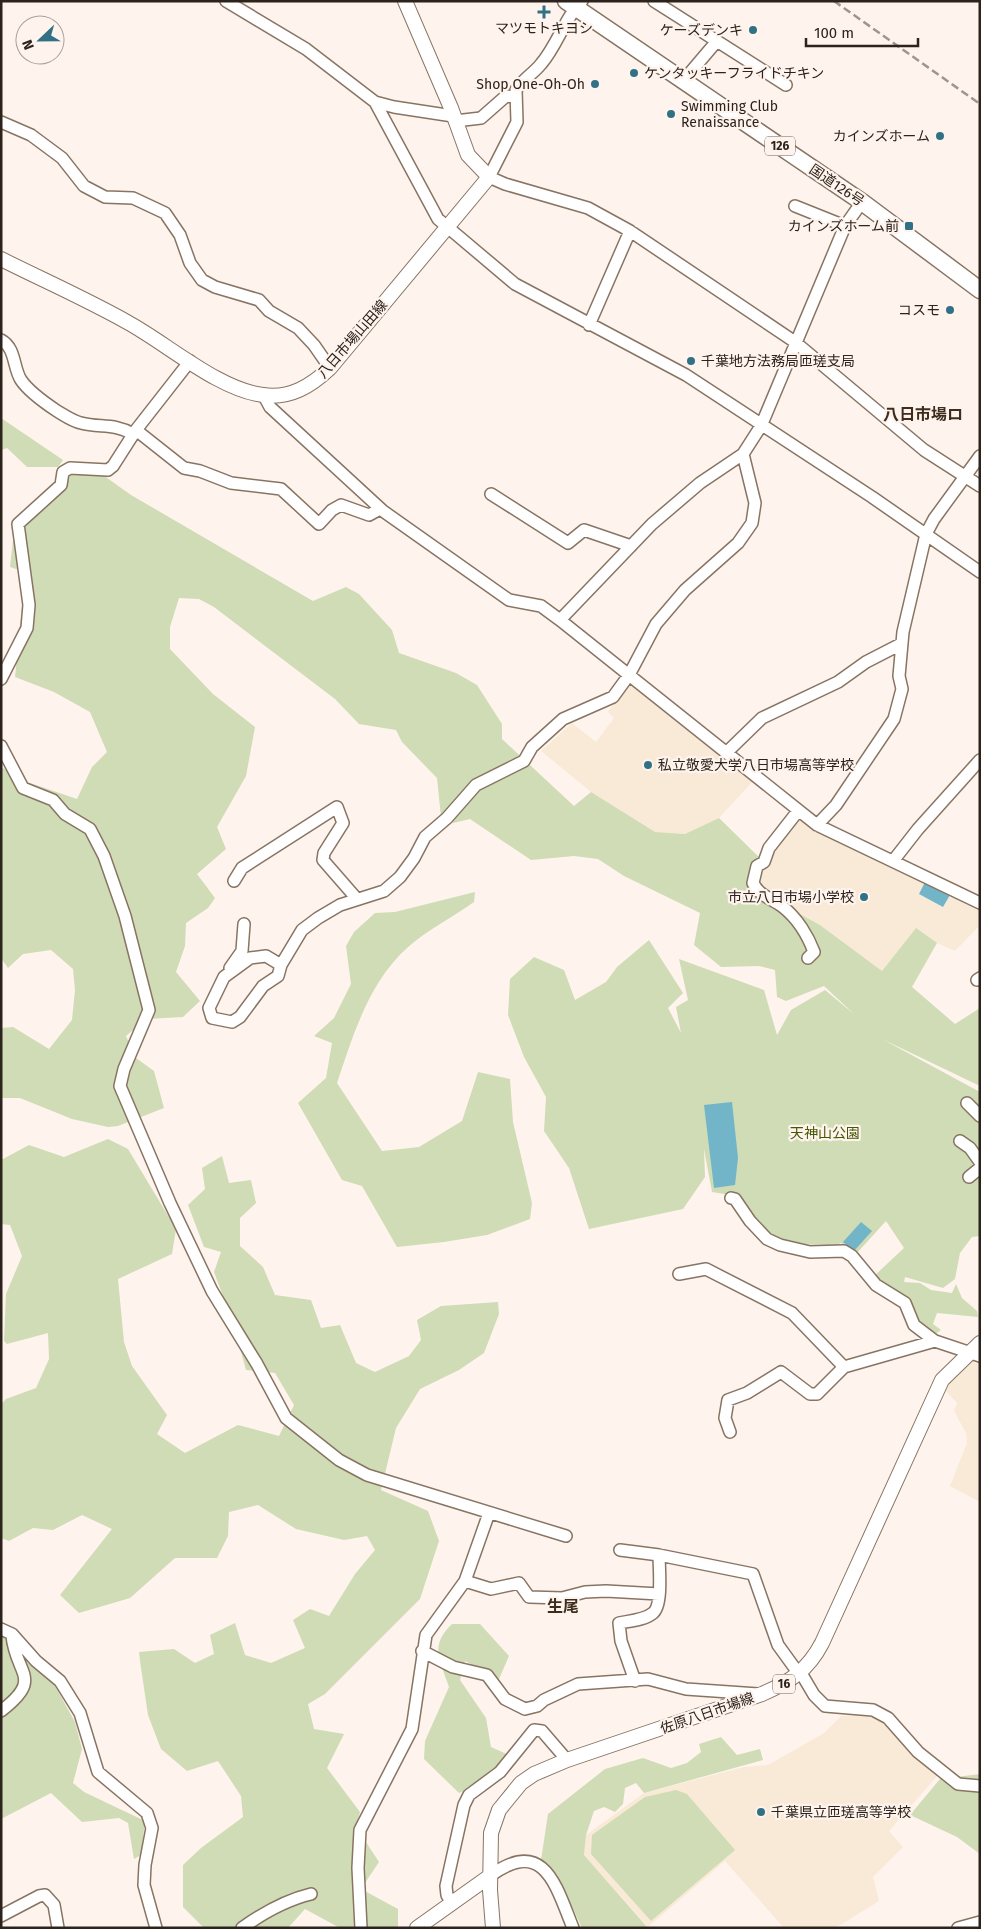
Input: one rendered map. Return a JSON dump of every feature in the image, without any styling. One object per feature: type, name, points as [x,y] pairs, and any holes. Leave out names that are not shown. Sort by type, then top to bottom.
[{"type":"highway","name":"国道126号","points":[[576,3],[683,81],[862,202],[980,290]]},
{"type":"main road","points":[[405,1],[468,155],[488,177]]},
{"type":"main road","name":"八日市場山田線","points":[[1,259],[128,322],[190,361],[242,390],[264,396],[283,395],[303,389],[330,368],[488,177]]},
{"type":"main road","name":"佐原八日市場線","points":[[493,1928],[490,1876],[491,1833],[496,1816],[504,1803],[528,1777],[567,1760],[762,1694],[790,1682],[800,1674],[814,1657],[822,1643],[937,1388],[942,1380],[974,1354],[980,1343]]},
{"type":"main road","points":[[417,1928],[490,1876]]},
{"type":"street","points":[[654,1],[786,85]]},
{"type":"street","points":[[236,3],[306,49],[375,102],[454,119],[481,118],[506,96],[516,97]]},
{"type":"street","points":[[576,3],[558,42],[540,65],[520,83],[516,90],[518,113],[514,132],[488,177],[505,184],[588,208],[630,231],[796,342],[924,450],[980,486]]},
{"type":"street","points":[[683,81],[718,41]]},
{"type":"street","points":[[375,102],[438,219],[515,284],[686,375],[926,534],[980,572]]},
{"type":"street","points":[[3,126],[31,135],[62,158],[84,186],[105,197],[133,198],[165,213],[180,235],[190,263],[202,280],[215,287],[259,300],[269,311],[298,328],[314,344],[330,368]]},
{"type":"street","points":[[560,620],[652,524],[700,483],[743,454],[761,426],[845,226],[862,202]]},
{"type":"street","points":[[795,206],[845,226]]},
{"type":"street","points":[[589,325],[630,231]]},
{"type":"street","points":[[1,340],[5,342],[12,353],[20,379],[25,386],[56,410],[82,424],[108,424],[134,432],[184,468],[200,471],[231,483],[280,489],[319,524],[332,510],[341,505],[369,515],[380,509]]},
{"type":"street","points":[[1,679],[27,628],[29,606],[18,524],[61,485],[63,472],[70,468],[108,470],[134,432],[190,361]]},
{"type":"street","points":[[264,396],[270,407],[380,509],[509,600],[541,606],[817,825],[980,903]]},
{"type":"street","points":[[244,924],[242,951],[224,977],[208,1008],[212,1018],[232,1022],[240,1018],[263,986],[278,976],[281,965],[302,930],[340,905],[384,891],[400,877],[414,858],[424,837],[447,818],[476,786],[524,761],[532,747],[549,730],[564,719],[612,697],[629,675],[656,624],[685,590],[738,543],[752,523],[755,503],[743,454]]},
{"type":"street","points":[[817,825],[836,805],[894,719],[902,689],[899,676],[901,644],[926,534],[934,519],[980,456]]},
{"type":"street","points":[[490,494],[568,543],[584,530],[631,546]]},
{"type":"street","points":[[726,753],[762,718],[838,682],[866,662],[901,644]]},
{"type":"street","points":[[1,746],[23,788],[53,800],[65,814],[90,829],[104,856],[125,916],[149,1010],[124,1069],[120,1086],[170,1203],[212,1292],[286,1418],[339,1460],[367,1476],[566,1536]]},
{"type":"street","points":[[893,861],[918,829],[980,760]]},
{"type":"street","points":[[234,881],[242,868],[337,807],[343,823],[324,853],[323,860],[357,899]]},
{"type":"street","points":[[798,810],[769,848],[764,862],[757,866],[753,883],[764,896],[784,907],[806,934],[814,952],[808,958]]},
{"type":"street","points":[[224,977],[250,958],[266,956],[281,965]]},
{"type":"street","points":[[967,1103],[980,1116]]},
{"type":"street","points":[[960,1141],[970,1148],[980,1162]]},
{"type":"street","points":[[969,1177],[980,1168]]},
{"type":"street","points":[[731,1198],[735,1199],[750,1221],[766,1239],[780,1245],[816,1253],[844,1251],[852,1256],[876,1285],[905,1303],[914,1325],[935,1341]]},
{"type":"street","points":[[679,1274],[706,1269],[792,1313],[844,1367]]},
{"type":"street","points":[[730,1432],[724,1418],[728,1400],[747,1393],[781,1372],[810,1394],[817,1394],[844,1367],[935,1341],[946,1343],[974,1354]]},
{"type":"street","points":[[361,1928],[358,1868],[360,1830],[412,1729],[422,1651],[426,1635],[466,1581],[489,1514]]},
{"type":"street","points":[[620,1550],[659,1555],[752,1574],[778,1645],[825,1706],[873,1710],[888,1718],[918,1752],[958,1784],[980,1786]]},
{"type":"street","points":[[635,1681],[621,1641],[619,1623],[653,1614],[659,1605],[659,1555]]},
{"type":"street","points":[[466,1581],[490,1588],[520,1583],[529,1597],[562,1598],[585,1592],[606,1591],[659,1594]]},
{"type":"street","points":[[1,1628],[12,1634],[36,1661],[60,1681],[76,1705],[84,1723],[98,1772],[142,1808],[150,1820],[152,1836],[144,1875],[156,1928]]},
{"type":"street","points":[[1,1711],[16,1699],[26,1684],[24,1672],[13,1645],[12,1634]]},
{"type":"street","points":[[422,1651],[453,1667],[487,1675],[505,1699],[525,1709],[537,1706],[544,1700],[578,1684],[656,1680],[686,1689],[762,1694]]},
{"type":"street","points":[[452,1904],[447,1895],[446,1886],[464,1805],[469,1795],[496,1777],[534,1730],[542,1731],[567,1760]]},
{"type":"street","points":[[490,1876],[503,1866],[516,1861],[530,1862],[536,1865],[550,1876],[556,1885],[573,1928]]},
{"type":"street","points":[[242,1928],[270,1910],[297,1897],[312,1894]]},
{"type":"street","points":[[1,1916],[39,1896],[45,1895],[54,1905],[58,1928]]},
{"type":"street","points":[[958,1928],[980,1922]]},
{"type":"shaded area","name":"私立敬愛大学八日市場高等学校","points":[[633,681],[754,780],[719,818],[685,834],[654,832],[591,792],[541,751],[572,723],[596,742],[614,718],[608,712],[628,684]]},
{"type":"shaded area","name":"市立八日市場小学校","points":[[798,817],[980,907],[980,925],[955,951],[937,943],[915,929],[882,971],[820,925],[750,887],[764,862]]},
{"type":"shaded area","points":[[968,1361],[980,1364],[980,1502],[950,1486],[967,1443],[966,1433],[954,1411],[957,1403],[943,1388]]},
{"type":"shaded area","name":"千葉県立匝瑳高等学校","points":[[867,1714],[884,1721],[938,1775],[889,1831],[903,1847],[873,1877],[879,1901],[842,1924],[833,1928],[784,1928],[725,1861],[648,1927],[584,1855],[586,1835],[644,1793],[744,1767],[768,1765],[824,1733],[841,1716]]},
{"type":"green space","points":[[1,418],[63,460],[58,467],[27,467],[7,448],[1,450]]},
{"type":"green space","name":"天神山公園","points":[[68,475],[103,475],[131,495],[313,601],[346,587],[359,594],[392,630],[399,653],[456,673],[477,685],[502,724],[502,739],[574,806],[591,792],[655,832],[685,834],[719,818],[764,862],[750,887],[820,925],[882,971],[916,928],[937,943],[912,987],[955,1024],[980,1008],[980,1086],[882,1039],[980,1092],[980,1236],[972,1237],[960,1253],[955,1279],[943,1288],[905,1277],[904,1282],[920,1283],[931,1290],[952,1293],[956,1284],[962,1298],[977,1311],[978,1317],[937,1313],[933,1324],[941,1330],[934,1335],[920,1327],[911,1311],[873,1277],[904,1248],[886,1221],[856,1254],[841,1243],[831,1248],[828,1245],[790,1244],[776,1241],[736,1196],[712,1192],[704,1149],[705,1177],[683,1209],[589,1229],[569,1168],[544,1131],[546,1097],[524,1057],[508,1015],[510,979],[534,957],[564,970],[575,1000],[606,982],[617,967],[649,940],[683,993],[668,1008],[681,1033],[676,1007],[688,1000],[679,959],[764,990],[777,1035],[791,1010],[825,990],[855,1015],[824,986],[786,1001],[777,997],[775,970],[759,966],[721,967],[694,945],[700,913],[624,876],[598,859],[574,856],[531,860],[470,819],[453,823],[441,817],[437,778],[402,742],[396,730],[359,724],[335,699],[214,607],[199,599],[179,598],[170,627],[170,649],[213,694],[255,727],[246,776],[217,827],[226,849],[197,874],[215,898],[208,908],[186,923],[185,946],[176,972],[200,1001],[183,1017],[146,1019],[126,1036],[136,1058],[154,1071],[164,1108],[118,1126],[108,1127],[72,1119],[20,1098],[1,1098],[1,1028],[13,1027],[49,1049],[72,1020],[75,990],[73,969],[51,950],[23,954],[8,968],[1,958],[1,767],[30,783],[77,799],[92,767],[107,752],[90,712],[54,692],[15,677],[22,606],[31,583],[28,573],[10,567],[13,540],[56,495]]},
{"type":"green space","points":[[475,892],[474,902],[415,941],[382,977],[372,993],[356,1028],[337,1083],[382,1151],[419,1147],[462,1121],[478,1072],[510,1079],[513,1122],[532,1203],[530,1219],[487,1235],[397,1247],[362,1186],[342,1180],[298,1103],[326,1078],[332,1043],[314,1036],[334,1018],[351,984],[346,946],[354,932],[375,913],[395,912]]},
{"type":"green space","points":[[108,1139],[128,1149],[176,1229],[172,1254],[118,1279],[124,1342],[132,1366],[167,1415],[157,1434],[185,1453],[238,1425],[279,1436],[294,1405],[275,1373],[246,1370],[233,1323],[214,1272],[221,1252],[204,1247],[188,1205],[205,1189],[202,1168],[222,1156],[229,1183],[251,1180],[256,1203],[240,1218],[240,1246],[263,1267],[275,1295],[311,1300],[321,1328],[340,1325],[356,1363],[375,1372],[409,1356],[421,1340],[417,1320],[441,1306],[498,1302],[499,1314],[484,1353],[459,1370],[420,1389],[396,1428],[381,1490],[428,1511],[439,1541],[420,1599],[325,1694],[308,1704],[314,1729],[344,1734],[327,1768],[360,1812],[356,1827],[379,1862],[361,1889],[398,1909],[398,1928],[340,1928],[305,1909],[288,1928],[204,1928],[183,1907],[183,1865],[201,1848],[243,1817],[241,1796],[218,1761],[187,1771],[161,1749],[148,1715],[139,1652],[174,1649],[195,1663],[214,1654],[210,1635],[235,1623],[245,1655],[271,1663],[305,1648],[293,1620],[310,1609],[329,1616],[355,1574],[375,1550],[367,1536],[344,1540],[296,1529],[258,1505],[229,1512],[228,1536],[217,1558],[175,1558],[130,1598],[79,1613],[60,1595],[112,1529],[82,1515],[53,1530],[33,1528],[9,1541],[1,1538],[1,1404],[6,1399],[36,1388],[49,1359],[48,1333],[7,1344],[4,1341],[6,1294],[22,1256],[10,1225],[1,1224],[1,1160],[29,1145],[64,1157]]},
{"type":"green space","points":[[452,1624],[480,1624],[509,1656],[499,1679],[465,1661],[460,1680],[486,1718],[491,1747],[511,1756],[484,1784],[459,1793],[424,1759],[425,1741],[449,1687],[438,1654],[441,1639]]},
{"type":"green space","points":[[1,1634],[19,1647],[55,1686],[75,1722],[82,1749],[73,1783],[84,1792],[145,1821],[141,1855],[134,1859],[128,1823],[119,1818],[82,1822],[51,1793],[1,1819]]},
{"type":"green space","points":[[721,1737],[737,1755],[760,1749],[763,1760],[644,1793],[636,1783],[625,1788],[623,1804],[615,1812],[604,1807],[594,1811],[586,1835],[584,1855],[648,1928],[582,1928],[557,1875],[541,1860],[548,1814],[605,1769],[643,1758],[671,1768],[687,1763],[701,1752],[699,1744]]},
{"type":"green space","points":[[980,1774],[980,1854],[957,1837],[910,1815],[940,1779]]},
{"type":"green space","points":[[676,1790],[687,1794],[735,1850],[651,1921],[591,1854],[592,1835],[645,1797]]},
{"type":"water","points":[[925,882],[950,895],[943,907],[919,894]]},
{"type":"water","points":[[732,1102],[738,1158],[735,1185],[714,1188],[704,1105]]},
{"type":"water","points":[[861,1222],[872,1231],[854,1251],[843,1242]]},
{"type":"railway","points":[[834,1],[980,104]]},
{"type":"place","name":"マツモトキヨシ","points":[[544,12]]},
{"type":"place","name":"ケーズデンキ","points":[[753,30]]},
{"type":"place","name":"ケンタッキーフライドチキン","points":[[634,73]]},
{"type":"place","name":"Shop One-Oh-Oh","points":[[595,84]]},
{"type":"place","name":"Swimming Club Renaissance","points":[[671,114]]},
{"type":"place","name":"カインズホーム","points":[[940,136]]},
{"type":"place","name":"カインズホーム前","points":[[909,226]]},
{"type":"place","name":"コスモ","points":[[950,310]]},
{"type":"place","name":"千葉地方法務局匝瑳支局","points":[[691,361]]},
{"type":"place","name":"私立敬愛大学八日市場高等学校","points":[[648,765]]},
{"type":"place","name":"市立八日市場小学校","points":[[864,897]]},
{"type":"place","name":"千葉県立匝瑳高等学校","points":[[761,1812]]},
{"type":"district","name":"八日市場ロ","points":[[923,414]]},
{"type":"district","name":"生尾","points":[[563,1606]]}]
